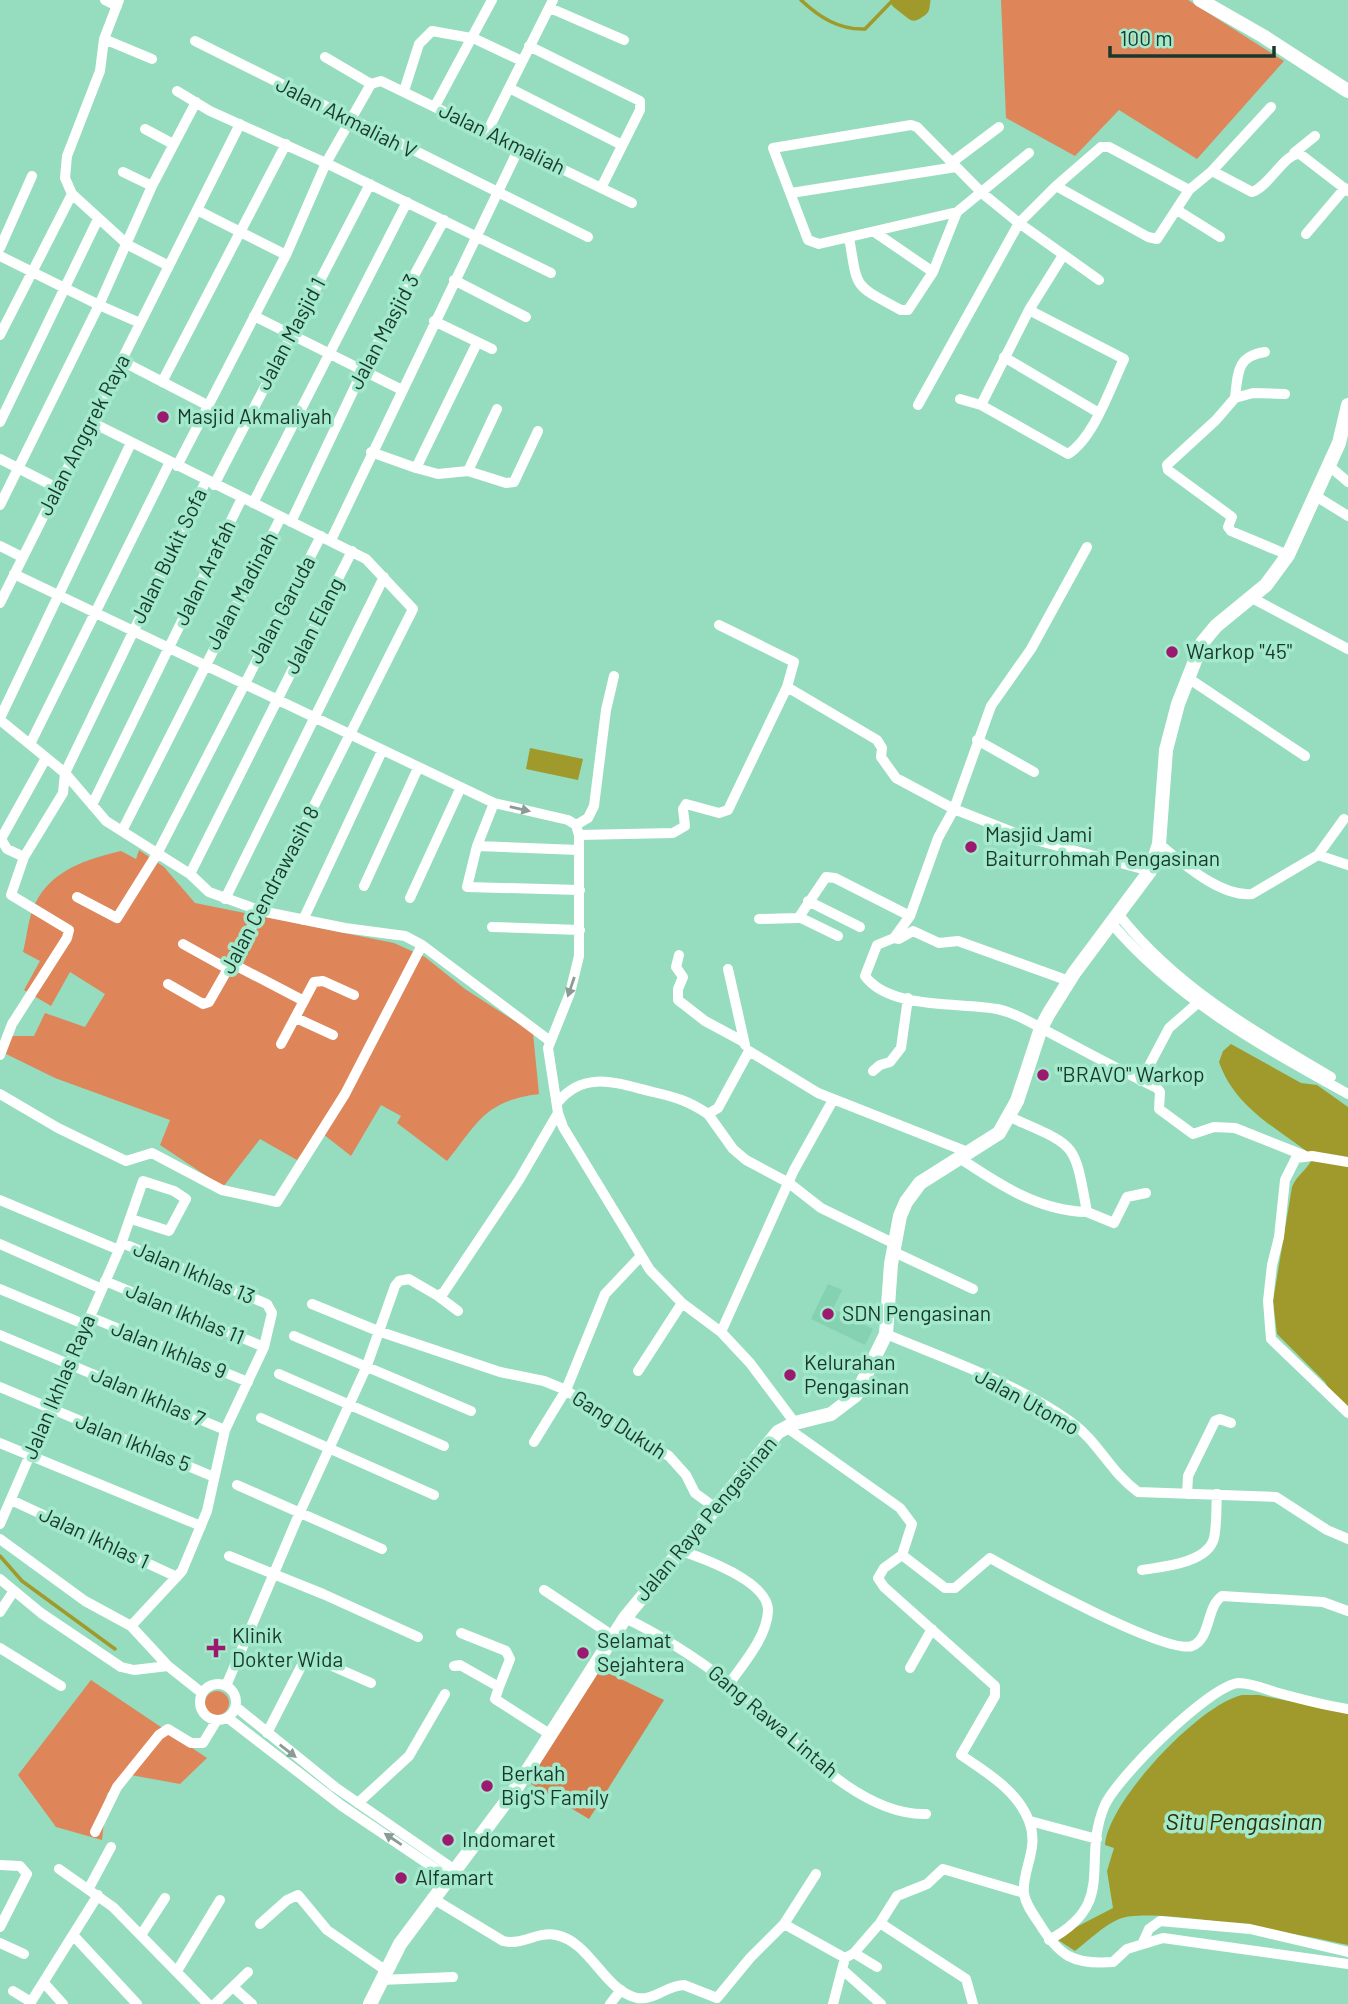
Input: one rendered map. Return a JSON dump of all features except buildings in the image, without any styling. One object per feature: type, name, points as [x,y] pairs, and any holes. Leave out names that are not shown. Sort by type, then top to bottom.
[{"type":"main road","points":[[1200,0],[1263,36],[1348,92]]},
{"type":"main road","name":"Jalan Raya Pengasinan","points":[[370,2004],[383,1975],[432,1898],[517,1787],[625,1618],[717,1508],[771,1438],[790,1425],[831,1414],[851,1400],[878,1355],[886,1334],[894,1248],[900,1216],[914,1190],[999,1133],[1010,1117],[1041,1028],[1069,981],[1150,871],[1159,844],[1166,750],[1188,678],[1209,634],[1252,598],[1289,555],[1339,443],[1348,405]]},
{"type":"street","points":[[105,0],[118,3],[104,39],[102,64],[64,165],[65,178],[72,194],[128,245],[169,267]]},
{"type":"street","points":[[435,106],[492,0]]},
{"type":"street","points":[[487,132],[552,4],[624,40]]},
{"type":"street","points":[[404,91],[419,44],[432,30],[471,38],[522,61]]},
{"type":"street","points":[[104,39],[152,59]]},
{"type":"street","name":"Jalan Akmaliah V","points":[[195,41],[349,121],[588,237]]},
{"type":"street","points":[[529,46],[640,101],[640,110],[601,188]]},
{"type":"street","name":"Jalan Akmaliah","points":[[325,57],[371,84],[381,81],[404,91],[632,203]]},
{"type":"street","points":[[30,744],[173,464],[208,405],[286,255],[326,163],[371,84]]},
{"type":"street","points":[[509,88],[622,145]]},
{"type":"street","points":[[177,91],[240,124],[551,273]]},
{"type":"street","points":[[0,505],[128,245],[152,186],[196,102]]},
{"type":"street","points":[[1056,186],[1148,237],[1157,239],[1189,190],[1212,171],[1271,107]]},
{"type":"street","name":"Jalan Anggrek Raya","points":[[0,603],[240,124]]},
{"type":"street","points":[[1029,153],[982,193],[957,212],[876,233],[819,244],[808,240],[773,150],[775,147],[911,125],[982,193],[1018,223],[1062,257],[1099,280]]},
{"type":"street","points":[[791,193],[953,165],[999,127]]},
{"type":"street","points":[[145,129],[173,144]]},
{"type":"street","points":[[1212,171],[1252,192],[1267,183],[1294,153],[1315,136]]},
{"type":"street","points":[[162,382],[286,144]]},
{"type":"street","points":[[918,405],[1018,223],[1101,147],[1109,147],[1189,190]]},
{"type":"street","name":"Jalan Garuda","points":[[77,897],[117,918],[157,854],[243,685],[371,452],[519,148]]},
{"type":"street","points":[[1294,153],[1307,158],[1347,189],[1306,234]]},
{"type":"street","points":[[123,172],[152,186]]},
{"type":"street","points":[[0,248],[32,176]]},
{"type":"street","name":"Jalan Masjid 1","points":[[210,483],[369,184]]},
{"type":"street","points":[[0,335],[72,194]]},
{"type":"street","points":[[253,503],[407,202]]},
{"type":"street","points":[[197,210],[286,255]]},
{"type":"street","points":[[1177,210],[1220,237]]},
{"type":"street","points":[[849,237],[859,286],[901,310],[912,306],[933,272],[957,212]]},
{"type":"street","points":[[0,422],[98,219]]},
{"type":"street","name":"Jalan Masjid 3","points":[[286,519],[444,220]]},
{"type":"street","points":[[876,233],[933,272]]},
{"type":"street","points":[[0,256],[140,323]]},
{"type":"street","points":[[981,405],[1029,310],[1062,257]]},
{"type":"street","points":[[454,280],[526,317]]},
{"type":"street","points":[[960,400],[981,405],[1069,454],[1078,448],[1099,413],[1124,359],[1029,310]]},
{"type":"street","points":[[254,316],[401,389]]},
{"type":"street","points":[[434,321],[492,349]]},
{"type":"street","points":[[416,468],[477,343]]},
{"type":"street","points":[[1265,352],[1244,359],[1235,398],[1216,420],[1173,457],[1168,470],[1232,517],[1228,527],[1231,531],[1289,555]]},
{"type":"street","points":[[1004,357],[1099,413]]},
{"type":"street","points":[[122,361],[208,405]]},
{"type":"street","points":[[1235,398],[1253,393],[1285,394]]},
{"type":"street","points":[[468,471],[498,408]]},
{"type":"street","points":[[91,422],[352,551],[366,559],[383,577],[225,899]]},
{"type":"street","points":[[371,452],[438,474],[468,471],[506,483],[514,482],[538,431]]},
{"type":"street","points":[[131,443],[0,719],[65,773],[106,821],[190,874],[202,887],[225,899],[261,911],[405,936],[422,945],[550,1041]]},
{"type":"street","points":[[0,459],[57,488]]},
{"type":"street","points":[[1328,466],[1348,482]]},
{"type":"street","name":"Jalan Bukit Sofa","points":[[5,892],[63,793],[65,773],[132,632],[210,483]]},
{"type":"street","points":[[1314,495],[1348,516]]},
{"type":"street","name":"Jalan Arafah","points":[[92,805],[242,498]]},
{"type":"street","name":"Jalan Madinah","points":[[122,831],[203,666],[286,519]]},
{"type":"street","points":[[0,546],[22,557]]},
{"type":"street","points":[[894,938],[910,916],[939,838],[954,809],[994,699],[1007,687],[1031,649],[1087,547]]},
{"type":"street","name":"Jalan Elang","points":[[190,874],[352,551]]},
{"type":"street","points":[[14,574],[494,803],[568,820],[578,830],[673,833],[685,826],[683,809],[686,804],[719,813],[729,810],[788,687],[794,662],[719,625]]},
{"type":"street","name":"Jalan Cendrawasih 8","points":[[168,984],[203,1003],[209,1002],[261,911],[413,608],[383,577]]},
{"type":"street","points":[[1252,598],[1280,617],[1348,649]]},
{"type":"street","points":[[614,676],[606,710],[594,806],[578,830],[580,930],[575,976],[550,1041],[547,1057],[555,1076],[558,1114],[640,1257],[682,1303],[721,1332],[750,1363],[790,1425],[900,1508],[912,1524],[902,1555],[879,1574],[880,1582],[992,1680],[996,1690],[961,1755],[1008,1789],[1030,1822],[1033,1852],[1024,1893],[1049,1940],[1069,1958],[1107,1963],[1117,1960],[1128,1949],[1143,1942],[1175,1939],[1348,1964]]},
{"type":"street","points":[[1188,678],[1305,756]]},
{"type":"street","points":[[788,687],[877,740],[882,748],[881,757],[896,778],[954,809],[1028,838],[1150,871]]},
{"type":"street","points":[[978,740],[1034,772]]},
{"type":"street","points":[[303,920],[382,751]]},
{"type":"street","points":[[24,857],[7,849],[1,839],[46,758]]},
{"type":"street","points":[[363,886],[418,768]]},
{"type":"street","points":[[410,898],[461,787]]},
{"type":"street","points":[[494,803],[477,846],[467,887],[580,890]]},
{"type":"street","points":[[1159,844],[1226,890],[1243,895],[1252,894],[1318,855],[1344,819]]},
{"type":"street","points":[[477,846],[579,850]]},
{"type":"street","points":[[1318,855],[1348,865]]},
{"type":"street","points":[[799,918],[808,901],[826,877],[830,876],[910,916]]},
{"type":"street","points":[[0,1055],[12,1024],[67,938],[68,930],[5,892]]},
{"type":"street","points":[[808,901],[860,927]]},
{"type":"street","points":[[759,919],[799,918],[838,936]]},
{"type":"street","points":[[1116,919],[1139,954],[1200,1001],[1348,1094]]},
{"type":"street","points":[[492,927],[580,930]]},
{"type":"street","points":[[1069,981],[958,941],[939,943],[914,931],[899,939],[894,938],[877,945],[865,976],[877,987],[908,998],[934,1005],[978,1005],[1003,1010],[1041,1028],[1160,1092],[1157,1103],[1159,1109],[1183,1129],[1196,1134],[1214,1127],[1235,1128],[1308,1156],[1348,1162]]},
{"type":"street","points":[[183,944],[304,1001]]},
{"type":"street","points":[[0,1094],[58,1128],[125,1161],[152,1153],[215,1187],[277,1202],[345,1094],[422,945]]},
{"type":"street","points":[[679,955],[676,967],[683,977],[678,989],[678,1000],[705,1021],[832,1100],[965,1156],[996,1182],[1062,1212],[1087,1212],[1114,1223],[1127,1197],[1146,1194]]},
{"type":"street","points":[[708,1114],[718,1108],[746,1047],[728,969]]},
{"type":"street","points":[[281,1044],[318,980],[354,995]]},
{"type":"street","points":[[873,1071],[890,1062],[900,1050],[908,998]]},
{"type":"street","points":[[1141,1081],[1169,1028],[1200,1001]]},
{"type":"street","points":[[1200,1001],[1348,1087]]},
{"type":"street","points":[[296,1018],[332,1035]]},
{"type":"street","points":[[558,1099],[594,1080],[619,1082],[672,1094],[708,1114],[733,1149],[746,1160],[789,1184],[821,1208],[973,1289]]},
{"type":"street","points":[[721,1332],[789,1184],[832,1100]]},
{"type":"street","points":[[438,1296],[444,1292],[519,1180],[558,1114]]},
{"type":"street","points":[[1010,1117],[1054,1136],[1069,1147],[1079,1165],[1087,1212]]},
{"type":"street","points":[[1308,1156],[1295,1159],[1285,1180],[1268,1301],[1269,1329],[1271,1339],[1348,1413]]},
{"type":"street","name":"Jalan Ikhlas Raya","points":[[0,1524],[6,1504],[71,1364],[144,1181],[174,1191],[186,1199],[169,1231],[131,1219]]},
{"type":"street","name":"Jalan Ikhlas 13","points":[[0,1200],[267,1304],[272,1313],[264,1347]]},
{"type":"street","name":"Jalan Ikhlas 11","points":[[0,1244],[264,1347]]},
{"type":"street","points":[[534,1442],[566,1390],[605,1294],[640,1257]]},
{"type":"street","points":[[226,1686],[328,1448],[366,1368],[399,1281],[409,1279],[458,1311]]},
{"type":"street","name":"Jalan Ikhlas 9","points":[[0,1289],[248,1382]]},
{"type":"street","points":[[638,1371],[682,1303]]},
{"type":"street","name":"Gang Dukuh","points":[[312,1304],[378,1331],[500,1372],[544,1381],[566,1390],[626,1433],[669,1456],[686,1475],[694,1492],[717,1508]]},
{"type":"street","name":"Jalan Utomo","points":[[886,1334],[999,1382],[1069,1421],[1091,1438],[1128,1485],[1138,1492],[1276,1497],[1327,1530],[1348,1539]]},
{"type":"street","name":"Jalan Ikhlas 7","points":[[0,1335],[225,1430]]},
{"type":"street","points":[[294,1336],[471,1411]]},
{"type":"street","points":[[131,1626],[177,1577],[201,1526],[225,1430],[264,1347]]},
{"type":"street","points":[[279,1374],[444,1446]]},
{"type":"street","name":"Jalan Ikhlas 5","points":[[0,1387],[215,1477]]},
{"type":"street","points":[[261,1418],[433,1496]]},
{"type":"street","points":[[1187,1494],[1188,1476],[1215,1422],[1220,1419],[1231,1423]]},
{"type":"street","points":[[0,1443],[201,1526]]},
{"type":"street","points":[[237,1485],[382,1549]]},
{"type":"street","points":[[1142,1570],[1200,1555],[1211,1546],[1217,1494]]},
{"type":"street","name":"Jalan Ikhlas 1","points":[[6,1504],[177,1577]]},
{"type":"street","points":[[0,1539],[85,1601],[131,1626],[168,1665],[202,1693]]},
{"type":"street","points":[[682,1551],[707,1559],[748,1582],[766,1599],[768,1610],[764,1626],[729,1684]]},
{"type":"street","points":[[902,1555],[946,1588],[955,1588],[990,1558],[1130,1629],[1177,1647],[1191,1647],[1199,1642],[1216,1602],[1222,1596],[1323,1602],[1348,1611]]},
{"type":"street","points":[[229,1556],[418,1637]]},
{"type":"street","points":[[0,1579],[13,1592],[121,1667],[134,1670],[168,1665]]},
{"type":"street","points":[[544,1590],[613,1636]]},
{"type":"street","points":[[0,1612],[13,1592]]},
{"type":"street","name":"Gang Rawa Lintah","points":[[625,1618],[671,1641],[729,1684],[806,1755],[831,1773],[880,1804],[926,1814]]},
{"type":"street","points":[[910,1668],[932,1629]]},
{"type":"street","points":[[461,1633],[509,1653],[510,1659],[495,1699],[551,1735]]},
{"type":"street","points":[[0,1648],[61,1686]]},
{"type":"street","points":[[267,1733],[307,1655],[371,1683]]},
{"type":"street","points":[[454,1666],[460,1665],[499,1687]]},
{"type":"street","points":[[1049,1940],[1072,1928],[1087,1907],[1096,1875],[1094,1862],[1104,1806],[1139,1760],[1221,1688],[1239,1683],[1348,1709]]},
{"type":"street","points":[[95,1832],[117,1787],[159,1735],[168,1729],[191,1743],[203,1743],[222,1719],[236,1707],[236,1699],[226,1686],[217,1684],[202,1693],[200,1699],[203,1712],[222,1719],[342,1806],[452,1874]]},
{"type":"street","points":[[358,1802],[409,1756],[445,1694]]},
{"type":"street","points":[[236,1707],[452,1874]]},
{"type":"street","points":[[1030,1822],[1097,1839]]},
{"type":"street","points":[[89,1888],[111,1847]]},
{"type":"street","points":[[0,1865],[20,1866],[27,1874],[0,1927]]},
{"type":"street","points":[[833,2004],[849,1955],[880,1923],[897,1896],[927,1884],[943,1868],[1024,1893]]},
{"type":"street","points":[[59,1869],[99,1895],[208,2004]]},
{"type":"street","points":[[432,1898],[503,1941],[515,1944],[547,1934],[570,1941],[621,1990],[640,1999],[684,1985],[719,2001],[757,1950],[784,1924],[817,1874]]},
{"type":"street","points":[[13,1991],[32,2002],[99,1895]]},
{"type":"street","points":[[260,1924],[287,1900],[298,1895],[327,1930],[383,1975],[453,1977]]},
{"type":"street","points":[[141,1935],[165,1898]]},
{"type":"street","points":[[177,1971],[220,1900]]},
{"type":"street","points":[[1143,1942],[1149,1929],[1160,1921],[1250,1929],[1348,1952]]},
{"type":"street","points":[[880,1923],[966,1979],[973,2004]]},
{"type":"street","points":[[784,1924],[877,1967]]},
{"type":"street","points":[[73,1935],[137,2004]]},
{"type":"street","points":[[0,1943],[24,1954]]},
{"type":"street","points":[[215,2004],[248,1972]]},
{"type":"street","points":[[844,1972],[881,2004]]},
{"type":"street","points":[[45,1984],[63,2004]]},
{"type":"street","points":[[233,1987],[252,2004]]},
{"type":"street","points":[[610,2004],[621,1990]]},
{"type":"shaded area","points":[[1001,0],[1188,0],[1284,61],[1197,159],[1119,110],[1075,156],[1006,118]]},
{"type":"shaded area","points":[[139,850],[164,867],[195,903],[394,943],[425,957],[465,989],[533,1033],[539,1094],[506,1102],[485,1115],[447,1161],[397,1123],[401,1116],[381,1105],[351,1156],[318,1130],[297,1160],[260,1139],[223,1187],[160,1145],[170,1120],[55,1078],[0,1051],[0,1041],[12,1036],[34,1036],[45,1013],[85,1027],[105,994],[70,972],[51,1006],[24,990],[40,961],[23,952],[31,915],[42,892],[60,874],[83,862],[121,851],[136,859]]},
{"type":"shaded area","name":"SDN Pengasinan","points":[[828,1284],[842,1290],[833,1309],[873,1329],[865,1345],[811,1319]]},
{"type":"shaded area","points":[[594,1666],[664,1700],[589,1819],[523,1779]]},
{"type":"shaded area","points":[[91,1680],[207,1758],[180,1784],[125,1774],[107,1794],[102,1840],[56,1827],[18,1775]]},
{"type":"shaded area","points":[[217,1691],[225,1695],[229,1703],[225,1711],[217,1715],[209,1711],[205,1703],[209,1695]]},
{"type":"water","points":[[530,748],[583,759],[578,780],[526,769]]},
{"type":"water","points":[[1231,1044],[1301,1083],[1317,1085],[1348,1107],[1348,1409],[1335,1400],[1325,1382],[1277,1334],[1273,1301],[1292,1187],[1313,1156],[1258,1116],[1235,1092],[1219,1062],[1223,1051]]},
{"type":"water","name":"Situ Pengasinan","points":[[1242,1695],[1259,1695],[1348,1713],[1348,1945],[1230,1923],[1163,1916],[1119,1919],[1075,1951],[1055,1938],[1113,1908],[1107,1871],[1114,1848],[1105,1845],[1110,1826],[1139,1781],[1159,1757],[1203,1716],[1224,1702]]},
{"type":"waterway","points":[[801,0],[830,21],[856,29],[865,29],[892,1],[902,3]]},
{"type":"waterway","points":[[900,0],[914,11],[920,7],[921,0]]},
{"type":"waterway","points":[[0,1556],[22,1581],[115,1649]]},
{"type":"place","name":"Masjid Akmaliyah","points":[[163,417]]},
{"type":"place","name":"Warkop \"45\"","points":[[1172,652]]},
{"type":"place","name":"Masjid Jami Baiturrohmah Pengasinan","points":[[971,847]]},
{"type":"place","name":"\"BRAVO\" Warkop","points":[[1043,1075]]},
{"type":"place","name":"SDN Pengasinan","points":[[828,1314]]},
{"type":"place","name":"Kelurahan Pengasinan","points":[[790,1375]]},
{"type":"place","name":"Klinik Dokter Wida","points":[[216,1648]]},
{"type":"place","name":"Selamat Sejahtera","points":[[583,1653]]},
{"type":"place","name":"Berkah Big'S Family","points":[[487,1786]]},
{"type":"place","name":"Indomaret","points":[[448,1840]]},
{"type":"place","name":"Alfamart","points":[[401,1878]]}]
